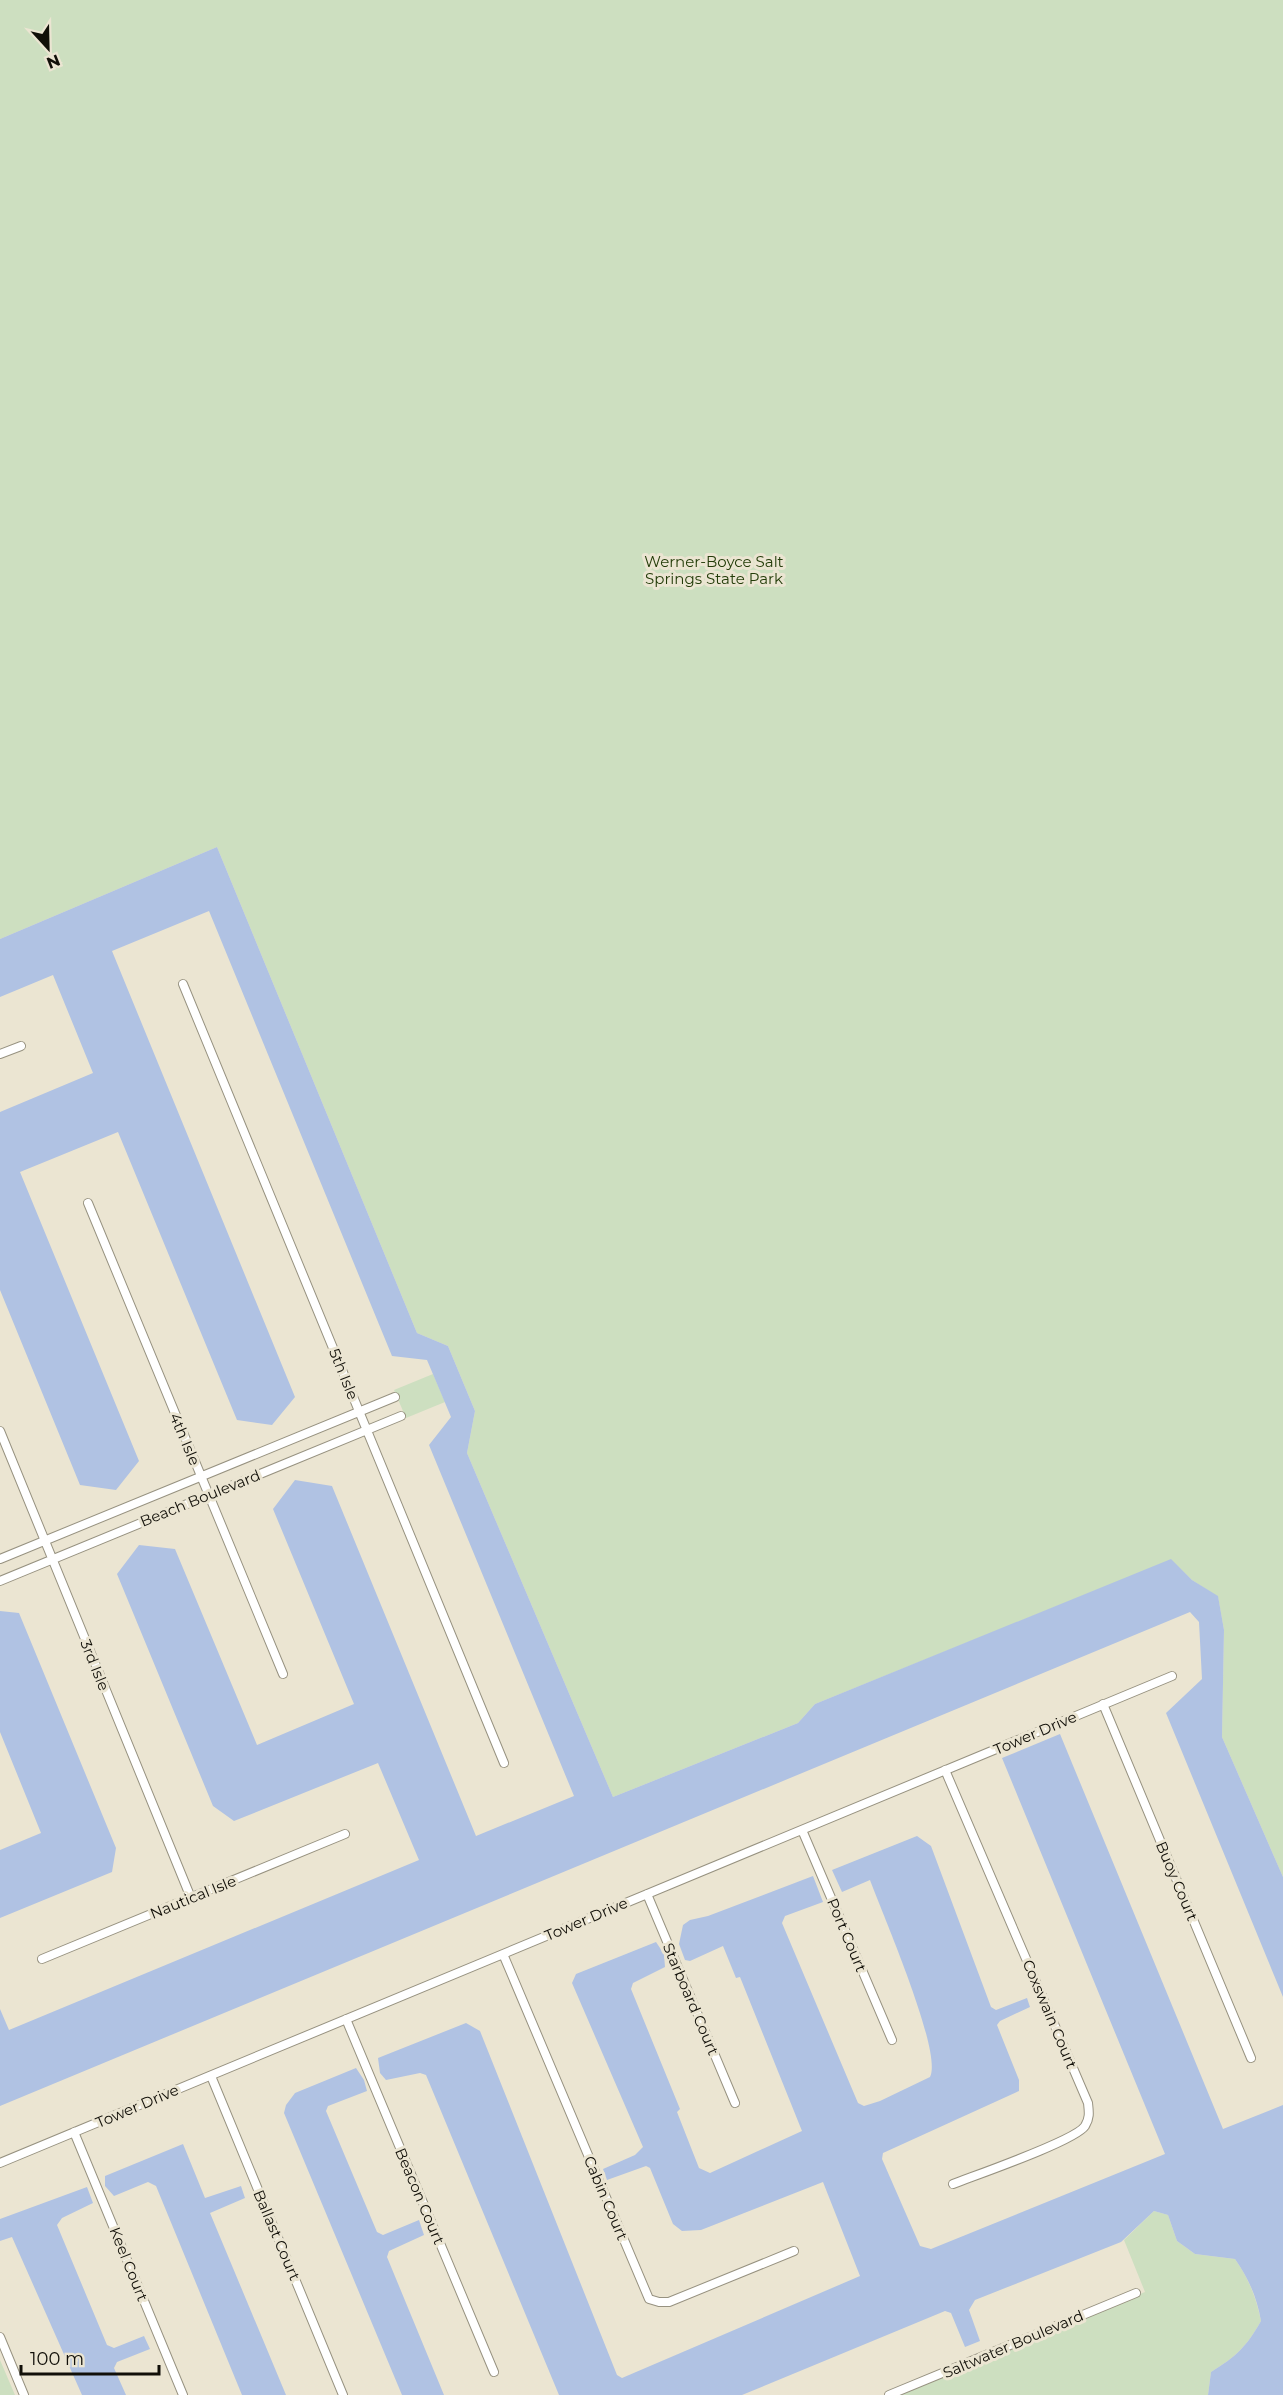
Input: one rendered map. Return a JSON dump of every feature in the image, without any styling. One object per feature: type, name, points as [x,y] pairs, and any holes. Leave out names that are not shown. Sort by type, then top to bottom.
[{"type":"street","name":"5th Isle","points":[[183,984],[504,1763]]},
{"type":"street","points":[[0,1054],[21,1046]]},
{"type":"street","name":"4th Isle","points":[[88,1203],[283,1674]]},
{"type":"street","name":"Beach Boulevard","points":[[0,1559],[395,1397]]},
{"type":"street","name":"Beach Boulevard","points":[[0,1581],[401,1416]]},
{"type":"street","name":"3rd Isle","points":[[0,1431],[191,1898]]},
{"type":"street","name":"Tower Drive","points":[[0,2163],[1172,1676]]},
{"type":"street","name":"Buoy Court","points":[[1102,1704],[1251,2058]]},
{"type":"street","name":"Coxswain Court","points":[[945,1770],[1088,2103],[1090,2117],[1084,2128],[1066,2139],[953,2184]]},
{"type":"street","name":"Port Court","points":[[802,1830],[892,2040]]},
{"type":"street","name":"Nautical Isle","points":[[42,1959],[345,1834]]},
{"type":"street","name":"Starboard Court","points":[[647,1894],[735,2103]]},
{"type":"street","name":"Cabin Court","points":[[503,1954],[649,2299],[669,2302],[794,2251]]},
{"type":"street","name":"Beacon Court","points":[[346,2019],[494,2372]]},
{"type":"street","name":"Ballast Court","points":[[211,2076],[343,2395]]},
{"type":"street","name":"Keel Court","points":[[74,2132],[183,2395]]},
{"type":"street","name":"Saltwater Boulevard","points":[[889,2395],[1136,2293]]},
{"type":"street","points":[[0,2337],[24,2395]]},
{"type":"green space","name":"Werner-Boyce Salt Springs State Park","points":[[0,0],[1283,0],[1283,1877],[1222,1737],[1224,1630],[1218,1597],[1192,1580],[1171,1560],[815,1704],[798,1723],[613,1797],[467,1453],[475,1411],[448,1346],[417,1333],[217,847],[0,939]]},
{"type":"green space","points":[[433,1374],[445,1402],[406,1418],[394,1390]]},
{"type":"green space","points":[[1154,2211],[1168,2215],[1177,2241],[1195,2254],[1235,2259],[1248,2281],[1257,2304],[1261,2321],[1251,2338],[1240,2350],[1211,2372],[1208,2395],[897,2395],[1145,2292],[1124,2240]]},
{"type":"green space","points":[[0,2360],[15,2395],[0,2395]]},
{"type":"water","points":[[217,847],[417,1333],[448,1346],[475,1411],[467,1453],[613,1797],[798,1723],[815,1704],[1171,1559],[1192,1580],[1218,1596],[1224,1630],[1222,1737],[1283,1877],[1283,1997],[1166,1713],[1202,1679],[1199,1622],[1190,1612],[0,2106],[0,2009],[9,2030],[419,1860],[378,1763],[234,1821],[213,1806],[117,1574],[139,1545],[175,1549],[257,1745],[354,1704],[273,1509],[295,1480],[332,1486],[476,1836],[574,1796],[429,1445],[451,1417],[427,1360],[392,1356],[209,911],[112,951],[295,1397],[272,1425],[237,1420],[118,1132],[20,1172],[139,1461],[116,1490],[80,1485],[0,1290],[0,1112],[93,1073],[53,975],[0,997],[0,939]]},
{"type":"water","points":[[0,1611],[19,1613],[116,1848],[112,1872],[0,1918],[0,1850],[41,1833],[0,1732]]},
{"type":"water","points":[[1060,1734],[1223,2129],[1283,2105],[1283,2395],[1208,2395],[1211,2372],[1240,2350],[1251,2338],[1261,2321],[1257,2304],[1252,2289],[1235,2259],[1195,2254],[1177,2241],[1168,2215],[1154,2211],[1121,2242],[975,2300],[969,2310],[980,2341],[965,2347],[951,2313],[945,2311],[742,2395],[559,2395],[426,2075],[420,2073],[386,2080],[380,2073],[378,2058],[466,2023],[480,2031],[617,2375],[622,2378],[860,2276],[823,2182],[701,2230],[682,2231],[673,2224],[650,2168],[646,2166],[607,2180],[603,2169],[635,2155],[643,2147],[572,1983],[576,1974],[656,1942],[664,1954],[665,1967],[633,1983],[631,1989],[680,2109],[677,2112],[699,2168],[710,2173],[802,2131],[740,1977],[736,1978],[723,1946],[690,1961],[685,1960],[679,1944],[683,1925],[690,1920],[708,1916],[813,1876],[823,1902],[785,1916],[782,1923],[858,2103],[864,2106],[880,2101],[930,2077],[932,2063],[920,2012],[870,1880],[842,1892],[832,1870],[917,1836],[931,1846],[991,2007],[996,2010],[1027,1998],[1030,2007],[1000,2021],[997,2025],[1019,2080],[1019,2091],[883,2153],[882,2159],[920,2246],[931,2249],[1165,2154],[1002,1758]]},
{"type":"water","points":[[356,2068],[364,2080],[367,2091],[328,2106],[326,2111],[377,2232],[383,2235],[419,2220],[424,2235],[389,2251],[387,2257],[444,2395],[402,2395],[284,2113],[286,2105],[295,2093]]},
{"type":"water","points":[[183,2144],[205,2198],[241,2186],[245,2198],[210,2213],[286,2395],[242,2395],[156,2186],[148,2182],[114,2196],[105,2186],[105,2176]]},
{"type":"water","points":[[87,2187],[93,2203],[62,2218],[57,2225],[107,2345],[114,2348],[144,2336],[150,2349],[117,2362],[114,2368],[126,2395],[82,2395],[12,2237],[0,2241],[0,2219]]}]
